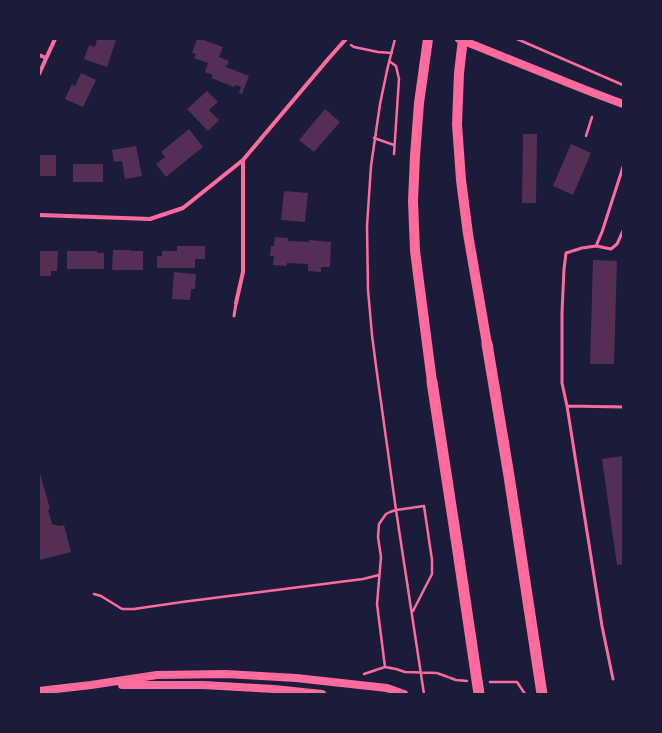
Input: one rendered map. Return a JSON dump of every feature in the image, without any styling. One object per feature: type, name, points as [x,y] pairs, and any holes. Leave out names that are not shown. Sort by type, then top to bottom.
[{"type":"highway","points":[[428,39],[419,104],[415,156],[413,201],[415,250],[432,382],[479,694]]},
{"type":"highway","points":[[462,40],[456,124],[468,234],[509,476],[542,694]]},
{"type":"main road","points":[[462,40],[623,104]]},
{"type":"main road","points":[[39,691],[157,675],[226,674],[296,678],[386,688],[404,694]]},
{"type":"main road","points":[[91,685],[203,685],[274,689],[322,694]]},
{"type":"street","points":[[39,74],[55,39]]},
{"type":"street","points":[[39,215],[150,219],[183,208],[243,160],[346,39]]},
{"type":"street","points":[[39,55],[46,58]]},
{"type":"street","points":[[236,303],[243,272],[243,160]]},
{"type":"lane","points":[[596,246],[623,167]]},
{"type":"lane","points":[[613,679],[602,626],[562,383],[563,306],[566,253],[582,248],[596,246],[611,249],[617,244],[623,232]]},
{"type":"lane","points":[[234,316],[236,303]]},
{"type":"lane","points":[[567,406],[623,407]]},
{"type":"path","points":[[346,39],[354,47],[392,53]]},
{"type":"path","points":[[395,39],[389,61],[374,138],[367,226],[368,290],[376,366],[424,694]]},
{"type":"path","points":[[517,39],[623,85]]},
{"type":"path","points":[[389,61],[396,66],[399,79],[394,154]]},
{"type":"path","points":[[586,136],[592,117]]},
{"type":"path","points":[[374,138],[394,145]]},
{"type":"path","points":[[385,667],[377,604],[381,557],[378,537],[379,524],[386,514],[396,510],[424,506],[432,560],[432,574],[412,612]]},
{"type":"path","points":[[94,594],[101,596],[122,609],[134,609],[358,580],[379,575]]},
{"type":"path","points":[[357,685],[359,675],[364,675],[385,667],[405,672],[437,673],[456,680],[470,681]]},
{"type":"path","points":[[488,682],[517,682],[525,694]]},
{"type":"building","points":[[97,39],[116,40],[107,67],[84,59],[89,45],[95,47]]},
{"type":"building","points":[[197,39],[223,47],[219,57],[229,61],[226,67],[249,76],[242,94],[239,93],[241,87],[236,85],[234,87],[211,78],[213,75],[205,72],[208,63],[194,58],[196,54],[192,53]]},
{"type":"building","points":[[81,73],[96,80],[83,107],[65,99],[72,84],[75,86]]},
{"type":"building","points":[[207,91],[218,102],[209,110],[219,120],[208,131],[187,109]]},
{"type":"building","points":[[325,109],[340,122],[314,152],[299,140]]},
{"type":"building","points":[[189,129],[203,147],[166,177],[156,164],[165,157],[161,152]]},
{"type":"building","points":[[523,134],[537,134],[536,203],[522,203]]},
{"type":"building","points":[[571,144],[591,153],[573,195],[553,186]]},
{"type":"building","points":[[136,146],[142,176],[125,179],[122,161],[114,162],[112,150]]},
{"type":"building","points":[[39,155],[56,155],[56,176],[39,176]]},
{"type":"building","points":[[73,164],[103,164],[103,182],[73,182]]},
{"type":"building","points":[[284,191],[308,193],[305,222],[281,220]]},
{"type":"building","points":[[275,237],[288,238],[288,241],[309,242],[309,240],[331,242],[330,267],[321,267],[321,272],[308,271],[308,264],[287,263],[287,266],[273,265],[274,256],[270,256],[271,246],[274,246]]},
{"type":"building","points":[[177,246],[205,246],[205,259],[195,259],[195,268],[157,268],[157,256],[162,256],[162,251],[177,251]]},
{"type":"building","points":[[113,250],[143,251],[143,270],[112,270]]},
{"type":"building","points":[[39,251],[58,251],[57,271],[51,271],[51,276],[39,276]]},
{"type":"building","points":[[67,251],[97,251],[97,253],[104,253],[104,269],[67,269]]},
{"type":"building","points":[[593,260],[617,261],[614,364],[590,364]]},
{"type":"building","points":[[174,272],[196,274],[195,289],[191,289],[190,300],[172,299]]},
{"type":"building","points":[[623,456],[623,564],[617,565],[602,459]]},
{"type":"building","points":[[39,470],[50,509],[48,510],[52,524],[59,526],[64,525],[71,552],[39,560]]}]
